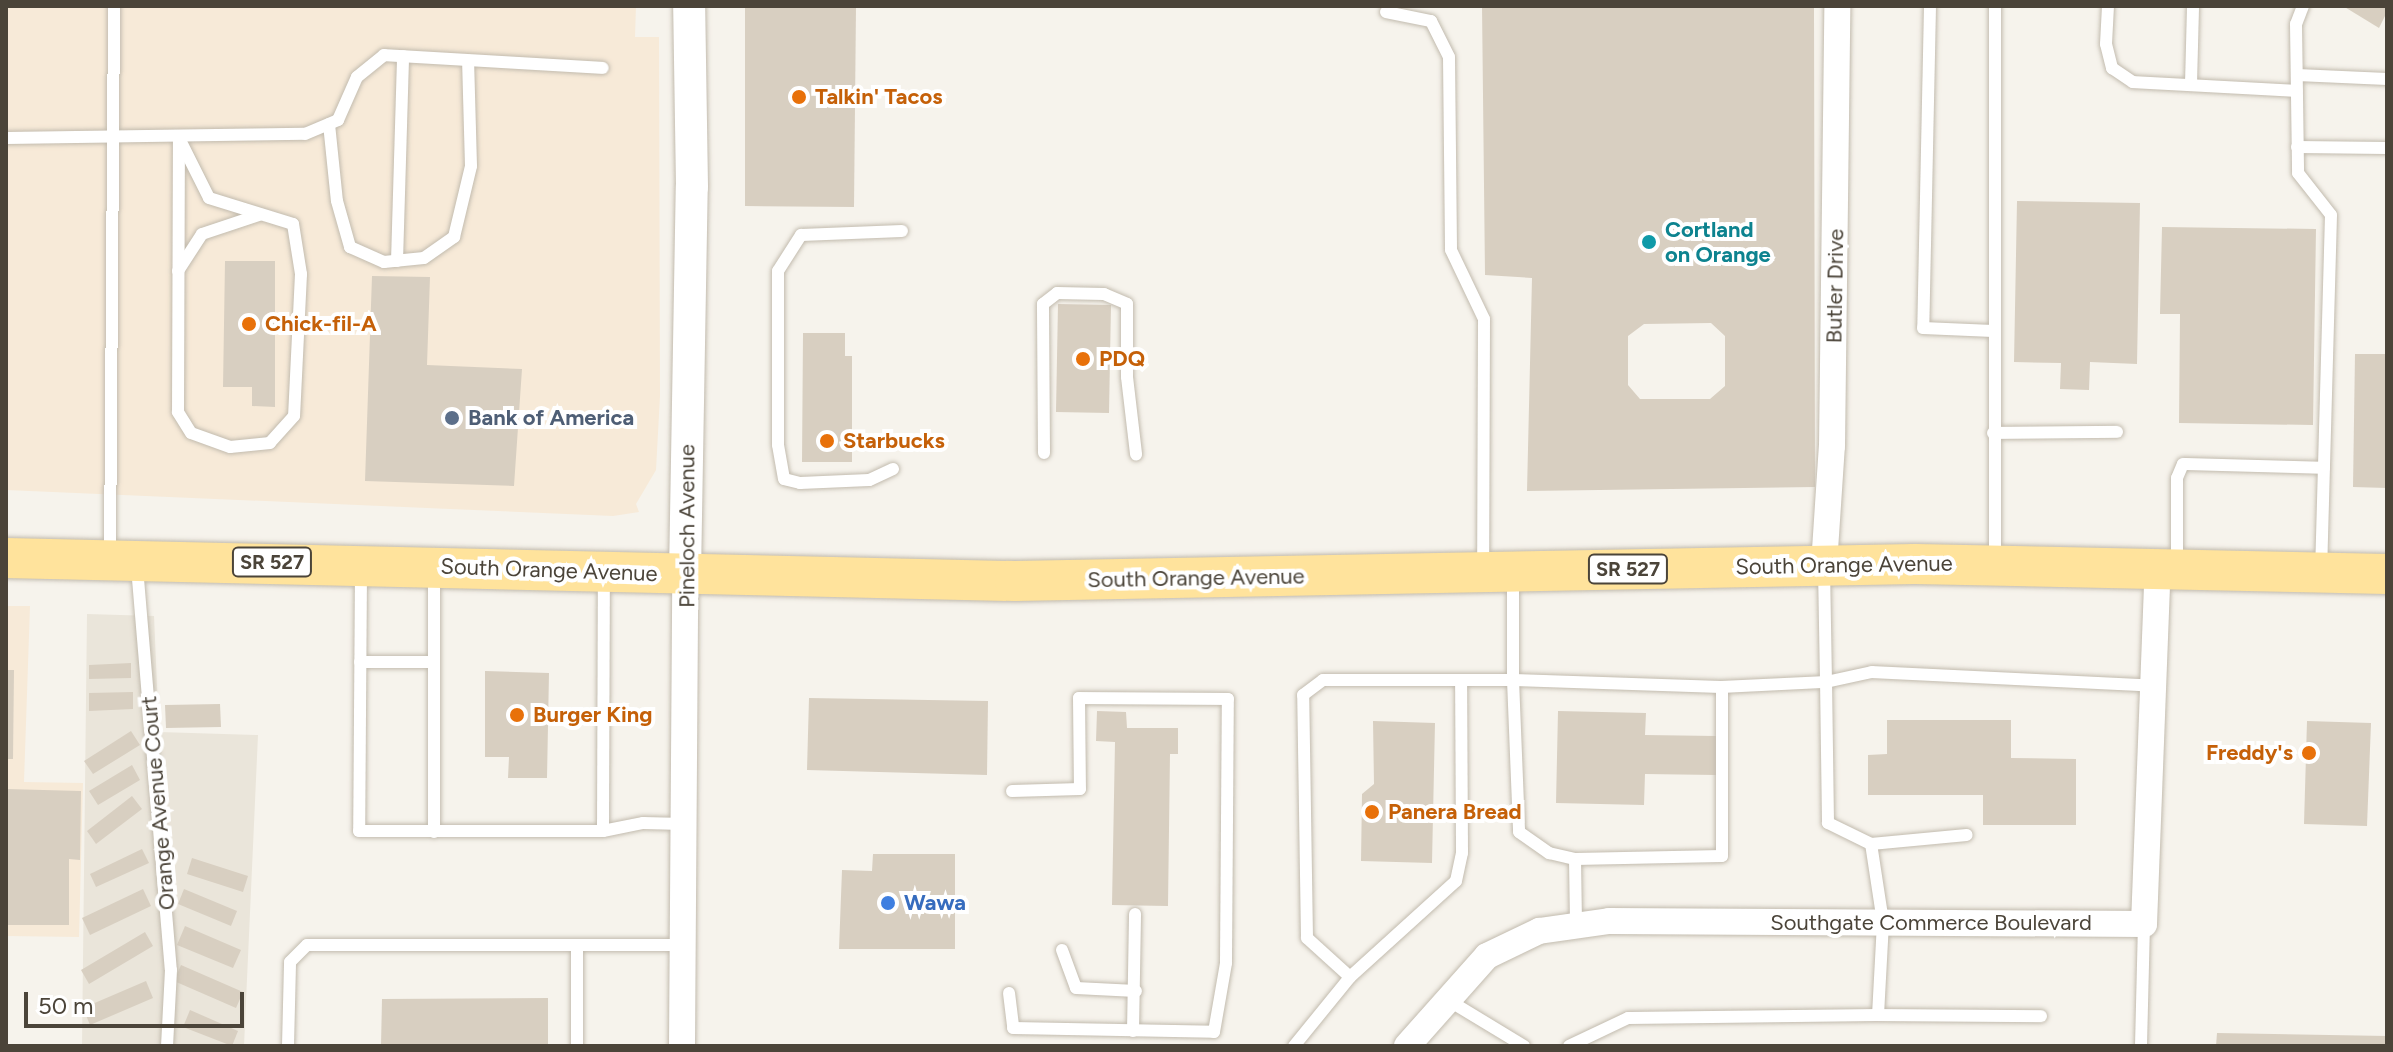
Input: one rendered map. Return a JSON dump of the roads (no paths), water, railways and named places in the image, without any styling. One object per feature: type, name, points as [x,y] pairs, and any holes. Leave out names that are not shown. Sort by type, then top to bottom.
[{"type":"main road","name":"South Orange Avenue","points":[[6,558],[1015,581],[1995,564],[2387,574]]},
{"type":"street","name":"Pineloch Avenue","points":[[682,1046],[686,824],[685,574],[692,187],[689,6]]},
{"type":"street","name":"Butler Drive","points":[[1824,565],[1832,446],[1837,6]]},
{"type":"street","points":[[2144,924],[2154,686],[2167,567]]},
{"type":"street","name":"Southgate Commerce Boulevard","points":[[1407,1046],[1487,956],[1539,931],[1609,921],[2144,924]]},
{"type":"lane","name":"Orange Avenue Court","points":[[114,6],[123,560],[171,970],[167,1046]]},
{"type":"lane","points":[[1930,6],[1923,328],[1993,331]]},
{"type":"lane","points":[[1995,6],[1995,564]]},
{"type":"lane","points":[[2108,6],[2106,44],[2112,68],[2133,82],[2297,91]]},
{"type":"lane","points":[[2191,84],[2193,6]]},
{"type":"lane","points":[[2303,6],[2296,24],[2298,173],[2331,215],[2321,572]]},
{"type":"lane","points":[[1386,12],[1431,21],[1449,57],[1451,250],[1484,319],[1498,571],[1513,680],[1519,832],[1549,853],[1575,859],[1722,856],[1722,687]]},
{"type":"lane","points":[[6,138],[116,140],[305,134],[338,120],[357,77],[384,55],[603,68]]},
{"type":"lane","points":[[397,261],[403,56]]},
{"type":"lane","points":[[329,124],[337,201],[350,247],[384,262],[424,258],[454,237],[471,166],[468,61]]},
{"type":"lane","points":[[2297,75],[2387,79]]},
{"type":"lane","points":[[179,138],[209,198],[293,224],[301,274],[294,416],[270,443],[230,447],[191,433],[178,412],[179,138]]},
{"type":"lane","points":[[2297,147],[2387,148]]},
{"type":"lane","points":[[178,271],[202,234],[262,214]]},
{"type":"lane","points":[[893,469],[869,480],[800,483],[784,479],[778,445],[778,271],[801,235],[902,231]]},
{"type":"lane","points":[[1044,453],[1043,304],[1057,293],[1104,294],[1127,304],[1127,377],[1136,454]]},
{"type":"lane","points":[[1993,433],[2117,432]]},
{"type":"lane","points":[[2167,567],[2177,478],[2183,464],[2324,468]]},
{"type":"lane","points":[[361,564],[359,831],[603,831],[643,823],[686,824]]},
{"type":"lane","points":[[1824,565],[1828,823],[1871,844],[1967,835]]},
{"type":"lane","points":[[434,566],[434,832]]},
{"type":"lane","points":[[603,831],[605,571]]},
{"type":"lane","points":[[360,662],[434,662]]},
{"type":"lane","points":[[1350,977],[1307,938],[1303,695],[1323,680],[1513,680],[1722,687],[1826,682],[1872,672],[2154,686]]},
{"type":"lane","points":[[1294,1046],[1350,977],[1456,881],[1462,853],[1461,680]]},
{"type":"lane","points":[[1009,993],[1013,1028],[1214,1032],[1226,963],[1228,699],[1079,698],[1080,789],[1012,791]]},
{"type":"lane","points":[[1871,844],[1883,922],[1878,1015]]},
{"type":"lane","points":[[1575,859],[1576,926]]},
{"type":"lane","points":[[1133,1031],[1135,914]]},
{"type":"lane","points":[[2141,1046],[2144,924]]},
{"type":"lane","points":[[288,1046],[290,962],[307,945],[684,945]]},
{"type":"lane","points":[[577,945],[577,1046]]},
{"type":"lane","points":[[1062,950],[1076,988],[1136,991]]},
{"type":"lane","points":[[1448,1000],[1524,1046]]},
{"type":"lane","points":[[1569,1046],[1628,1018],[2041,1016]]},
{"type":"place","name":"Talkin' Tacos","points":[[799,97]]},
{"type":"place","name":"Cortland on Orange","points":[[1649,242]]},
{"type":"place","name":"Chick-fil-A","points":[[249,324]]},
{"type":"place","name":"PDQ","points":[[1083,359]]},
{"type":"place","name":"Bank of America","points":[[452,418]]},
{"type":"place","name":"Starbucks","points":[[827,441]]},
{"type":"place","name":"Burger King","points":[[517,715]]},
{"type":"place","name":"Freddy's","points":[[2309,753]]},
{"type":"place","name":"Panera Bread","points":[[1372,812]]},
{"type":"place","name":"Wawa","points":[[888,903]]}]
